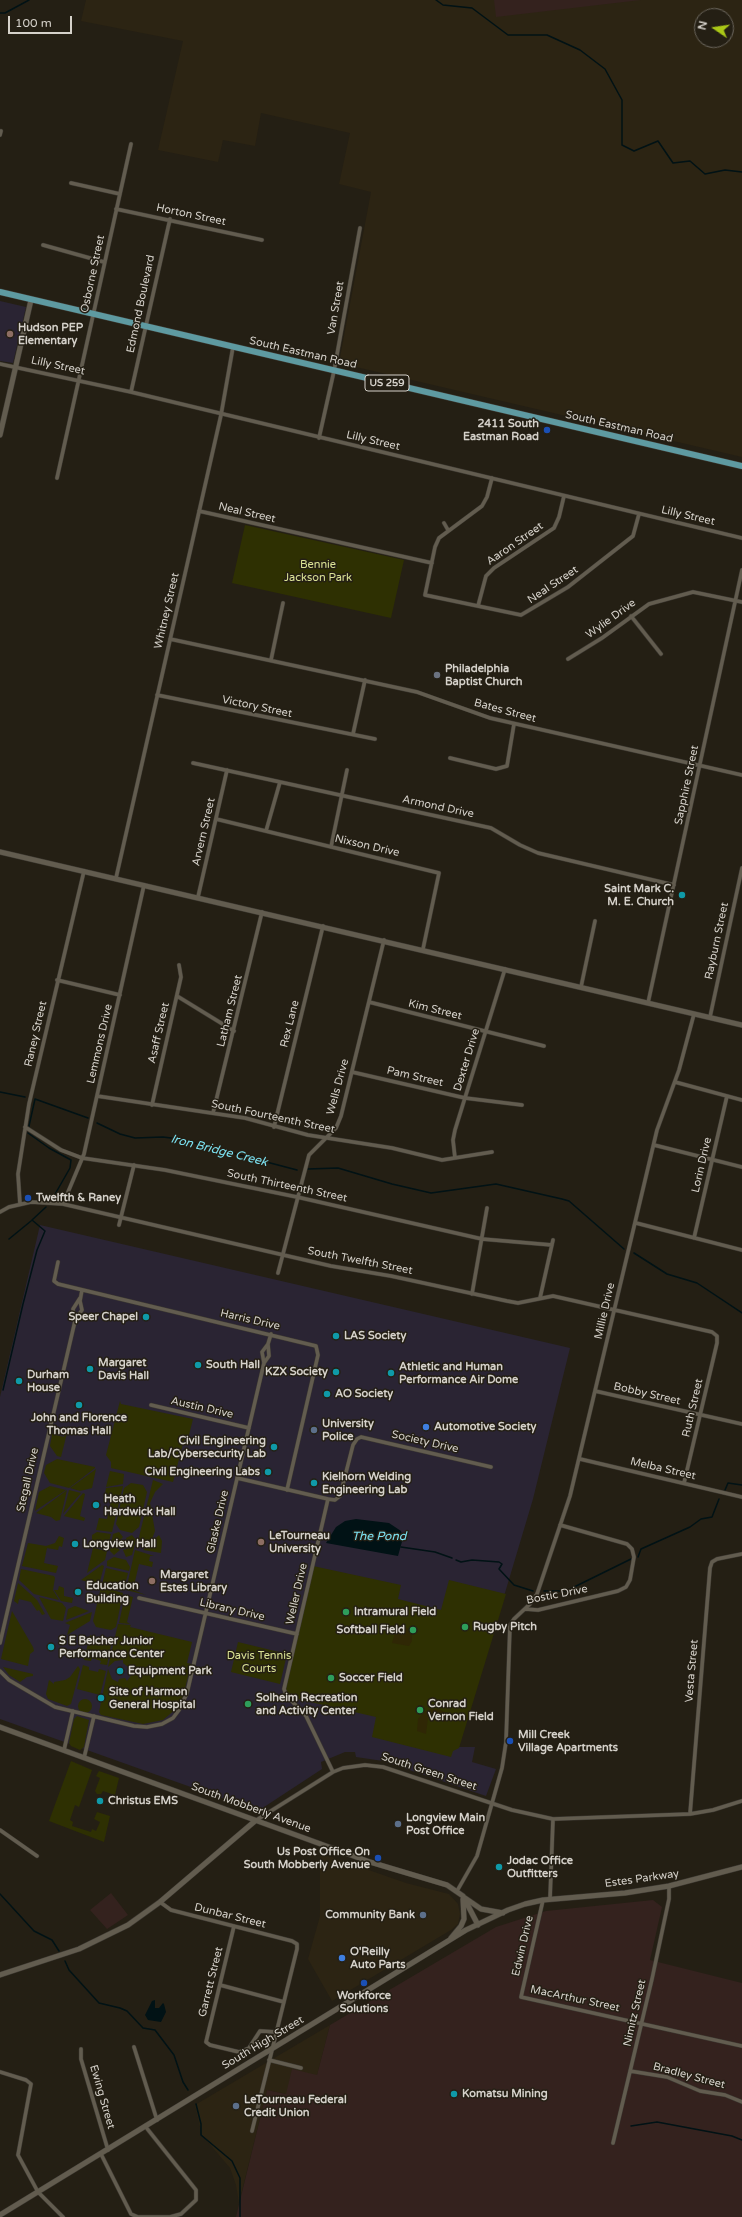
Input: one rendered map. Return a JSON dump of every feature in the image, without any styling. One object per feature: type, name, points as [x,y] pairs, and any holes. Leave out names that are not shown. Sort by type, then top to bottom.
[{"type":"main road","name":"South Eastman Road","points":[[0,292],[742,466]]},
{"type":"main road","points":[[0,436],[31,300]]},
{"type":"main road","points":[[0,852],[423,949],[742,1025]]},
{"type":"main road","name":"South Mobberly Avenue","points":[[0,1727],[380,1866],[444,1884],[463,1896],[478,1925]]},
{"type":"main road","name":"South Green Street","points":[[0,1975],[41,1963],[100,1940],[133,1922],[160,1902],[255,1821]]},
{"type":"main road","name":"Estes Parkway","points":[[543,1900],[625,1893],[669,1886],[742,1867]]},
{"type":"main road","points":[[463,1896],[481,1909],[503,1913]]},
{"type":"main road","points":[[446,1943],[462,1924],[465,1911],[463,1896]]},
{"type":"main road","name":"South High Street","points":[[0,2215],[446,1943],[503,1913],[519,1906],[543,1900]]},
{"type":"street","name":"Osborne Street","points":[[57,478],[131,144]]},
{"type":"street","points":[[71,183],[120,194]]},
{"type":"street","name":"Horton Street","points":[[116,209],[170,219],[262,240]]},
{"type":"street","name":"Edmond Boulevard","points":[[131,392],[170,219]]},
{"type":"street","name":"Van Street","points":[[319,438],[334,371],[360,228]]},
{"type":"street","points":[[43,245],[104,262]]},
{"type":"street","name":"Whitney Street","points":[[116,878],[221,415],[233,347]]},
{"type":"street","name":"Lilly Street","points":[[0,364],[16,366],[131,392],[221,415],[742,538]]},
{"type":"street","points":[[432,563],[437,542],[448,530],[482,506],[487,497],[492,478]]},
{"type":"street","name":"Aaron Street","points":[[478,606],[486,576],[494,568],[554,528],[564,496]]},
{"type":"street","name":"Neal Street","points":[[199,511],[432,563],[425,595],[516,615],[530,611],[568,587],[633,536],[639,514]]},
{"type":"street","points":[[444,523],[448,530]]},
{"type":"street","name":"Sapphire Street","points":[[648,1003],[742,570]]},
{"type":"street","name":"Wylie Drive","points":[[568,659],[602,638],[649,604],[693,592],[742,602]]},
{"type":"street","points":[[271,660],[283,602]]},
{"type":"street","points":[[631,616],[661,654]]},
{"type":"street","name":"Bates Street","points":[[170,639],[365,680],[435,697],[478,715],[742,775]]},
{"type":"street","points":[[353,734],[365,680]]},
{"type":"street","name":"Victory Street","points":[[157,695],[336,733],[353,734],[375,739]]},
{"type":"street","points":[[450,758],[496,769],[507,766],[514,724]]},
{"type":"street","name":"Armond Drive","points":[[193,762],[491,828],[520,845],[538,853],[674,885]]},
{"type":"street","name":"Arvern Street","points":[[198,897],[227,770]]},
{"type":"street","points":[[331,847],[347,770]]},
{"type":"street","points":[[266,831],[280,782]]},
{"type":"street","name":"Nixson Drive","points":[[216,819],[439,873],[423,949]]},
{"type":"street","name":"Rayburn Street","points":[[710,1017],[742,868]]},
{"type":"street","name":"Raney Street","points":[[20,1204],[18,1174],[25,1127],[57,980],[84,871]]},
{"type":"street","name":"Lemmons Drive","points":[[63,1204],[82,1158],[144,885]]},
{"type":"street","name":"Latham Street","points":[[213,1113],[262,912]]},
{"type":"street","points":[[581,986],[595,921]]},
{"type":"street","name":"Rex Lane","points":[[274,1127],[323,926]]},
{"type":"street","name":"Wells Drive","points":[[278,1273],[309,1155],[328,1138],[336,1128],[341,1116],[384,940]]},
{"type":"street","name":"Asaff Street","points":[[152,1105],[182,976],[179,965]]},
{"type":"street","name":"Dexter Drive","points":[[455,1158],[453,1140],[505,969]]},
{"type":"street","points":[[57,980],[120,996]]},
{"type":"street","points":[[177,996],[234,1031]]},
{"type":"street","name":"Kim Street","points":[[369,1002],[544,1046]]},
{"type":"street","name":"Millie Drive","points":[[525,1609],[537,1594],[570,1496],[654,1145],[675,1082],[694,1014]]},
{"type":"street","name":"Pam Street","points":[[352,1072],[465,1098],[522,1105]]},
{"type":"street","points":[[675,1082],[742,1100]]},
{"type":"street","name":"South Fourteenth Street","points":[[97,1096],[245,1118],[274,1127],[328,1138],[392,1148],[442,1160],[492,1152]]},
{"type":"street","name":"Lorin Drive","points":[[694,1238],[727,1096]]},
{"type":"street","name":"South Thirteenth Street","points":[[25,1127],[62,1150],[82,1158],[134,1165],[297,1196],[482,1239],[552,1245]]},
{"type":"street","points":[[654,1145],[742,1167]]},
{"type":"street","points":[[119,1225],[134,1165]]},
{"type":"street","name":"South Twelfth Street","points":[[0,1212],[20,1204],[39,1201],[63,1204],[283,1255],[472,1294],[518,1303],[553,1296],[712,1332],[717,1336]]},
{"type":"street","points":[[472,1294],[487,1208]]},
{"type":"street","points":[[636,1222],[742,1250]]},
{"type":"street","points":[[540,1298],[553,1240]]},
{"type":"street","name":"Harris Drive","points":[[58,1262],[55,1282],[82,1290],[314,1344],[318,1350],[287,1490]]},
{"type":"street","name":"Stegall Drive","points":[[75,1321],[73,1308],[80,1298],[82,1290]]},
{"type":"street","name":"Stegall Drive","points":[[0,1643],[75,1321],[82,1310],[80,1298]]},
{"type":"street","name":"Glaske Drive","points":[[264,1363],[262,1352],[268,1344],[271,1334]]},
{"type":"street","name":"Ruth Street","points":[[684,1484],[701,1415],[717,1343],[717,1336]]},
{"type":"street","name":"Glaske Drive","points":[[94,1716],[147,1727],[162,1724],[173,1718],[186,1698],[264,1363],[269,1356],[268,1344]]},
{"type":"street","name":"Bobby Street","points":[[595,1391],[742,1424]]},
{"type":"street","name":"Austin Drive","points":[[151,1405],[249,1428]]},
{"type":"street","name":"Society Drive","points":[[328,1499],[336,1500],[340,1496],[354,1445],[360,1437],[490,1467]]},
{"type":"street","name":"Melba Street","points":[[580,1459],[684,1484],[742,1496]]},
{"type":"street","points":[[237,1478],[328,1499]]},
{"type":"street","name":"Weller Drive","points":[[328,1499],[285,1691],[306,1716],[333,1772]]},
{"type":"street","name":"Bostic Drive","points":[[457,1891],[477,1856],[493,1803],[505,1751],[510,1627],[514,1618],[525,1609],[538,1610],[618,1592],[626,1587],[630,1580],[634,1557],[632,1549],[627,1544],[560,1525]]},
{"type":"street","name":"Vesta Street","points":[[690,1814],[710,1568],[712,1562],[717,1559],[742,1554]]},
{"type":"street","name":"Library Drive","points":[[139,1598],[297,1634]]},
{"type":"street","points":[[0,1671],[7,1679],[49,1704],[73,1712],[94,1716],[84,1758]]},
{"type":"street","points":[[64,1750],[73,1712]]},
{"type":"street","name":"South Green Street","points":[[255,1821],[333,1772],[354,1766],[375,1765],[529,1815],[553,1819],[690,1814],[713,1810],[742,1801]]},
{"type":"street","points":[[550,1900],[553,1819]]},
{"type":"street","points":[[0,1830],[37,1856]]},
{"type":"street","name":"Nimitz Street","points":[[612,2143],[642,2024],[669,1899],[669,1886]]},
{"type":"street","name":"Edwin Drive","points":[[521,1996],[543,1900]]},
{"type":"street","name":"Dunbar Street","points":[[160,1902],[171,1910],[292,1941],[296,1944],[297,1949],[284,2002]]},
{"type":"street","name":"Garrett Street","points":[[234,1926],[206,2042],[210,2045],[239,2052],[249,2048],[260,2031],[276,2032]]},
{"type":"street","points":[[220,1985],[284,2002],[252,2131]]},
{"type":"street","name":"MacArthur Street","points":[[521,1996],[742,2046]]},
{"type":"street","points":[[134,2048],[157,2120]]},
{"type":"street","name":"Ewing Street","points":[[81,2049],[81,2059],[108,2150]]},
{"type":"street","points":[[269,2060],[301,2068]]},
{"type":"street","points":[[0,2072],[26,2080],[31,2084],[18,2153],[38,2192],[63,2217]]},
{"type":"street","name":"Bradley Street","points":[[630,2072],[663,2076],[700,2091],[725,2095],[742,2102]]},
{"type":"street","points":[[101,2154],[132,2215],[172,2217],[181,2214],[196,2199],[196,2190],[145,2126]]},
{"type":"shaded area","points":[[86,0],[742,0],[742,457],[339,363],[371,192],[339,184],[350,133],[261,113],[255,146],[223,140],[218,162],[158,150],[183,41],[81,21]]},
{"type":"shaded area","points":[[494,0],[641,0],[496,17]]},
{"type":"shaded area","name":"Hudson PEP Elementary","points":[[0,301],[26,307],[13,363],[0,361]]},
{"type":"shaded area","name":"LeTourneau University","points":[[40,1225],[570,1348],[533,1499],[459,1747],[475,1747],[472,1762],[496,1769],[486,1796],[383,1761],[356,1757],[355,1752],[345,1752],[321,1762],[322,1769],[258,1811],[0,1719],[0,1397]]},
{"type":"shaded area","points":[[320,1853],[406,1883],[449,1894],[458,1904],[460,1914],[458,1924],[451,1930],[332,2001],[308,1959],[320,1916]]},
{"type":"shaded area","points":[[111,1893],[128,1915],[107,1929],[90,1910]]},
{"type":"shaded area","name":"Komatsu Mining","points":[[653,1900],[662,1907],[650,1960],[742,1983],[742,2217],[236,2217],[267,2090],[286,2094],[292,2069],[317,2075],[330,2025],[496,1927],[546,1911]]},
{"type":"shaded area","points":[[330,2025],[317,2075],[286,2094],[267,2090],[239,2203],[236,2185],[230,2168],[202,2135],[195,2105]]},
{"type":"green space","name":"Bennie Jackson Park","points":[[245,525],[404,560],[391,618],[232,583]]},
{"type":"green space","points":[[120,1401],[121,1404],[193,1419],[188,1439],[184,1440],[173,1482],[111,1468],[111,1462],[106,1455]]},
{"type":"green space","points":[[57,1429],[56,1435],[64,1437],[68,1429],[61,1457],[57,1456],[50,1446],[52,1434]]},
{"type":"green space","points":[[57,1459],[95,1468],[69,1488],[50,1483],[44,1473],[46,1465]]},
{"type":"green space","points":[[96,1469],[92,1488],[80,1491],[70,1488]]},
{"type":"green space","points":[[110,1471],[124,1474],[123,1484],[106,1487]]},
{"type":"green space","points":[[153,1480],[163,1484],[155,1492],[150,1503],[155,1531],[152,1539],[145,1542],[140,1540],[139,1537]]},
{"type":"green space","points":[[131,1483],[143,1485],[147,1492],[139,1527],[132,1533],[120,1530],[116,1524],[124,1488]]},
{"type":"green space","points":[[50,1486],[66,1490],[35,1511],[39,1492]]},
{"type":"green space","points":[[123,1486],[112,1532],[96,1530],[99,1518],[107,1519],[112,1496],[105,1494],[106,1488]]},
{"type":"green space","points":[[67,1490],[60,1520],[56,1521],[51,1517],[36,1513]]},
{"type":"green space","points":[[69,1490],[81,1493],[63,1514]]},
{"type":"green space","points":[[83,1493],[85,1494],[80,1516],[85,1518],[84,1521],[64,1516]]},
{"type":"green space","points":[[97,1532],[111,1534],[107,1549],[97,1547],[92,1542],[92,1535]]},
{"type":"green space","points":[[119,1532],[123,1537],[118,1542],[115,1542],[114,1545],[120,1550],[114,1555],[110,1551],[113,1534]]},
{"type":"green space","points":[[132,1535],[136,1540],[132,1555],[126,1557],[123,1550],[130,1548],[131,1545],[128,1544],[126,1538]]},
{"type":"green space","points":[[159,1535],[162,1541],[161,1553],[143,1550]]},
{"type":"green space","points":[[59,1536],[64,1538],[62,1547],[59,1546],[58,1550],[47,1548],[44,1563],[58,1566],[56,1573],[22,1566],[28,1543],[46,1546],[55,1543]]},
{"type":"green space","points":[[93,1548],[107,1551],[105,1560],[87,1573]]},
{"type":"green space","points":[[135,1550],[154,1556],[150,1556],[149,1561],[153,1562],[152,1567],[139,1564],[133,1590],[146,1595],[126,1590]]},
{"type":"green space","points":[[114,1557],[126,1560],[130,1567],[129,1571],[107,1566],[107,1561]]},
{"type":"green space","points":[[102,1565],[104,1566],[99,1585],[81,1580]]},
{"type":"green space","points":[[313,1566],[401,1585],[398,1599],[441,1610],[449,1580],[506,1594],[459,1748],[453,1751],[451,1757],[372,1737],[376,1717],[289,1697],[286,1694],[285,1686]]},
{"type":"green space","points":[[106,1568],[128,1573],[124,1589],[102,1585]]},
{"type":"green space","points":[[21,1569],[54,1576],[53,1590],[59,1600],[34,1594],[19,1580]]},
{"type":"green space","points":[[18,1583],[37,1600],[45,1614],[42,1615],[39,1610],[37,1611],[31,1602],[19,1599],[18,1604],[14,1601]]},
{"type":"green space","points":[[59,1586],[64,1588],[64,1596],[73,1598],[72,1603],[61,1601],[54,1590],[58,1590]]},
{"type":"green space","points":[[101,1587],[123,1593],[116,1627],[111,1630],[96,1627],[93,1621]]},
{"type":"green space","points":[[125,1595],[133,1597],[127,1622],[130,1624],[119,1623]]},
{"type":"green space","points":[[39,1597],[62,1603],[66,1608],[63,1621],[51,1619]]},
{"type":"green space","points":[[75,1606],[89,1611],[66,1620],[68,1609]]},
{"type":"green space","points":[[12,1611],[33,1647],[34,1651],[30,1654],[28,1666],[1,1659]]},
{"type":"green space","points":[[92,1612],[90,1621],[67,1635],[70,1625],[65,1623]]},
{"type":"green space","points":[[118,1624],[131,1625],[130,1627],[192,1642],[187,1663],[191,1664],[183,1697],[176,1709],[163,1720],[143,1724],[101,1715],[99,1712],[108,1669],[112,1679],[118,1682],[119,1679],[125,1678],[127,1681],[132,1674],[131,1666],[128,1667],[123,1663],[123,1660],[115,1661],[108,1667]]},
{"type":"green space","points":[[90,1635],[100,1640],[112,1641],[107,1665],[100,1664],[101,1661],[92,1658],[91,1661],[84,1660]]},
{"type":"green space","name":"Davis Tennis Courts","points":[[238,1642],[287,1654],[280,1684],[231,1672]]},
{"type":"green space","points":[[83,1665],[89,1667],[89,1670],[98,1672],[99,1669],[106,1671],[100,1695],[77,1689]]},
{"type":"green space","points":[[78,1666],[80,1669],[71,1704],[67,1706],[48,1699],[46,1694],[49,1680],[54,1684],[54,1682],[65,1680],[70,1677]]},
{"type":"green space","points":[[3,1667],[33,1674],[33,1676],[27,1677],[20,1682],[9,1675]]},
{"type":"green space","points":[[85,1699],[90,1701],[92,1706],[90,1711],[85,1713],[80,1711],[78,1706],[80,1701]]},
{"type":"green space","points":[[77,1716],[89,1720],[84,1747],[80,1750],[71,1746],[69,1743],[74,1719]]},
{"type":"green space","points":[[71,1761],[92,1770],[79,1807],[75,1805],[70,1820],[73,1822],[72,1826],[91,1832],[92,1829],[96,1831],[100,1822],[94,1819],[97,1812],[110,1816],[104,1842],[49,1821]]},
{"type":"green space","points":[[99,1771],[119,1778],[115,1795],[103,1791],[101,1794],[97,1794],[95,1791],[100,1778],[96,1776]]},
{"type":"sand","points":[[397,1626],[407,1628],[412,1633],[412,1641],[409,1646],[392,1643]]},
{"type":"sand","points":[[430,1709],[438,1709],[447,1713],[445,1722],[430,1716],[428,1718],[426,1734],[417,1731],[418,1719],[424,1712]]},
{"type":"water","name":"The Pond","points":[[356,1519],[389,1523],[401,1531],[403,1538],[398,1556],[326,1543],[336,1527],[345,1521]]},
{"type":"water","points":[[155,2000],[155,2008],[159,2008],[163,2003],[164,2004],[166,2012],[161,2022],[148,2020],[145,2015],[152,2001]]},
{"type":"waterway","points":[[0,13],[5,13],[29,0]]},
{"type":"waterway","points":[[436,0],[443,5],[472,8],[508,35],[547,35],[580,50],[605,69],[622,100],[622,145],[634,151],[658,141],[673,163],[690,161],[705,174],[725,170],[742,172]]},
{"type":"waterway","name":"Iron Bridge Creek","points":[[0,1092],[25,1097]]},
{"type":"waterway","name":"Iron Bridge Creek","points":[[29,1126],[35,1099],[88,1118]]},
{"type":"waterway","name":"Iron Bridge Creek","points":[[97,1123],[120,1134],[135,1138],[163,1137],[179,1139],[297,1170]]},
{"type":"waterway","points":[[28,1133],[49,1148],[71,1160],[70,1168],[54,1196]]},
{"type":"waterway","name":"Iron Bridge Creek","points":[[308,1169],[338,1168],[392,1184],[431,1193],[496,1184],[562,1199],[569,1201],[624,1249]]},
{"type":"waterway","points":[[3,1390],[37,1250],[45,1231],[32,1220],[46,1207]]},
{"type":"waterway","points":[[9,1239],[31,1221]]},
{"type":"waterway","name":"Iron Bridge Creek","points":[[634,1253],[667,1274],[697,1283],[742,1313]]},
{"type":"waterway","points":[[725,1490],[728,1483],[742,1485]]},
{"type":"waterway","points":[[638,1557],[641,1549],[690,1527],[701,1519],[712,1517],[719,1499]]},
{"type":"waterway","points":[[401,1547],[435,1552],[452,1558]]},
{"type":"waterway","points":[[544,1591],[566,1591],[631,1559]]},
{"type":"waterway","points":[[456,1560],[461,1562],[472,1560],[499,1562],[502,1564],[499,1569],[514,1585],[533,1591]]},
{"type":"waterway","points":[[0,1894],[34,1931],[52,1940],[59,1951]]},
{"type":"waterway","points":[[65,1961],[69,1970],[99,2003],[127,2011],[143,2028],[155,2030],[174,2055],[183,2082],[188,2090]]},
{"type":"waterway","points":[[196,2104],[201,2124],[201,2135],[232,2161],[240,2178],[240,2217]]},
{"type":"waterway","points":[[631,2126],[657,2122],[732,2136],[742,2140]]},
{"type":"place","name":"Hudson PEP Elementary","points":[[10,334]]},
{"type":"place","name":"2411 South Eastman Road","points":[[547,430]]},
{"type":"place","name":"Philadelphia Baptist Church","points":[[437,675]]},
{"type":"place","name":"Saint Mark C. M. E. Church","points":[[682,895]]},
{"type":"place","name":"Twelfth & Raney","points":[[28,1198]]},
{"type":"place","name":"Speer Chapel","points":[[146,1317]]},
{"type":"place","name":"LAS Society","points":[[336,1336]]},
{"type":"place","name":"South Hall","points":[[198,1365]]},
{"type":"place","name":"Margaret Davis Hall","points":[[90,1369]]},
{"type":"place","name":"KZX Society","points":[[336,1372]]},
{"type":"place","name":"Athletic and Human Performance Air Dome","points":[[391,1373]]},
{"type":"place","name":"Durham House","points":[[19,1381]]},
{"type":"place","name":"AO Society","points":[[327,1394]]},
{"type":"place","name":"John and Florence Thomas Hall","points":[[79,1405]]},
{"type":"place","name":"Automotive Society","points":[[426,1427]]},
{"type":"place","name":"University Police","points":[[314,1430]]},
{"type":"place","name":"Civil Engineering Lab/Cybersecurity Lab","points":[[274,1447]]},
{"type":"place","name":"Civil Engineering Labs","points":[[268,1472]]},
{"type":"place","name":"Kielhorn Welding Engineering Lab","points":[[314,1483]]},
{"type":"place","name":"Heath Hardwick Hall","points":[[96,1505]]},
{"type":"place","name":"LeTourneau University","points":[[261,1542]]},
{"type":"place","name":"Longview Hall","points":[[75,1544]]},
{"type":"place","name":"Margaret Estes Library","points":[[152,1581]]},
{"type":"place","name":"Education Building","points":[[78,1592]]},
{"type":"place","name":"Intramural Field","points":[[346,1612]]},
{"type":"place","name":"Rugby Pitch","points":[[465,1627]]},
{"type":"place","name":"Softball Field","points":[[413,1630]]},
{"type":"place","name":"S E Belcher Junior Performance Center","points":[[51,1647]]},
{"type":"place","name":"Equipment Park","points":[[120,1671]]},
{"type":"place","name":"Soccer Field","points":[[331,1678]]},
{"type":"place","name":"Site of Harmon General Hospital","points":[[101,1698]]},
{"type":"place","name":"Solheim Recreation and Activity Center","points":[[248,1704]]},
{"type":"place","name":"Conrad Vernon Field","points":[[420,1710]]},
{"type":"place","name":"Mill Creek Village Apartments","points":[[510,1741]]},
{"type":"place","name":"Christus EMS","points":[[100,1801]]},
{"type":"place","name":"Longview Main Post Office","points":[[398,1824]]},
{"type":"place","name":"Us Post Office On South Mobberly Avenue","points":[[378,1858]]},
{"type":"place","name":"Jodac Office Outfitters","points":[[499,1867]]},
{"type":"place","name":"Community Bank","points":[[423,1915]]},
{"type":"place","name":"O'Reilly Auto Parts","points":[[342,1958]]},
{"type":"place","name":"Workforce Solutions","points":[[364,1983]]},
{"type":"place","name":"Komatsu Mining","points":[[454,2094]]},
{"type":"place","name":"LeTourneau Federal Credit Union","points":[[236,2106]]}]
